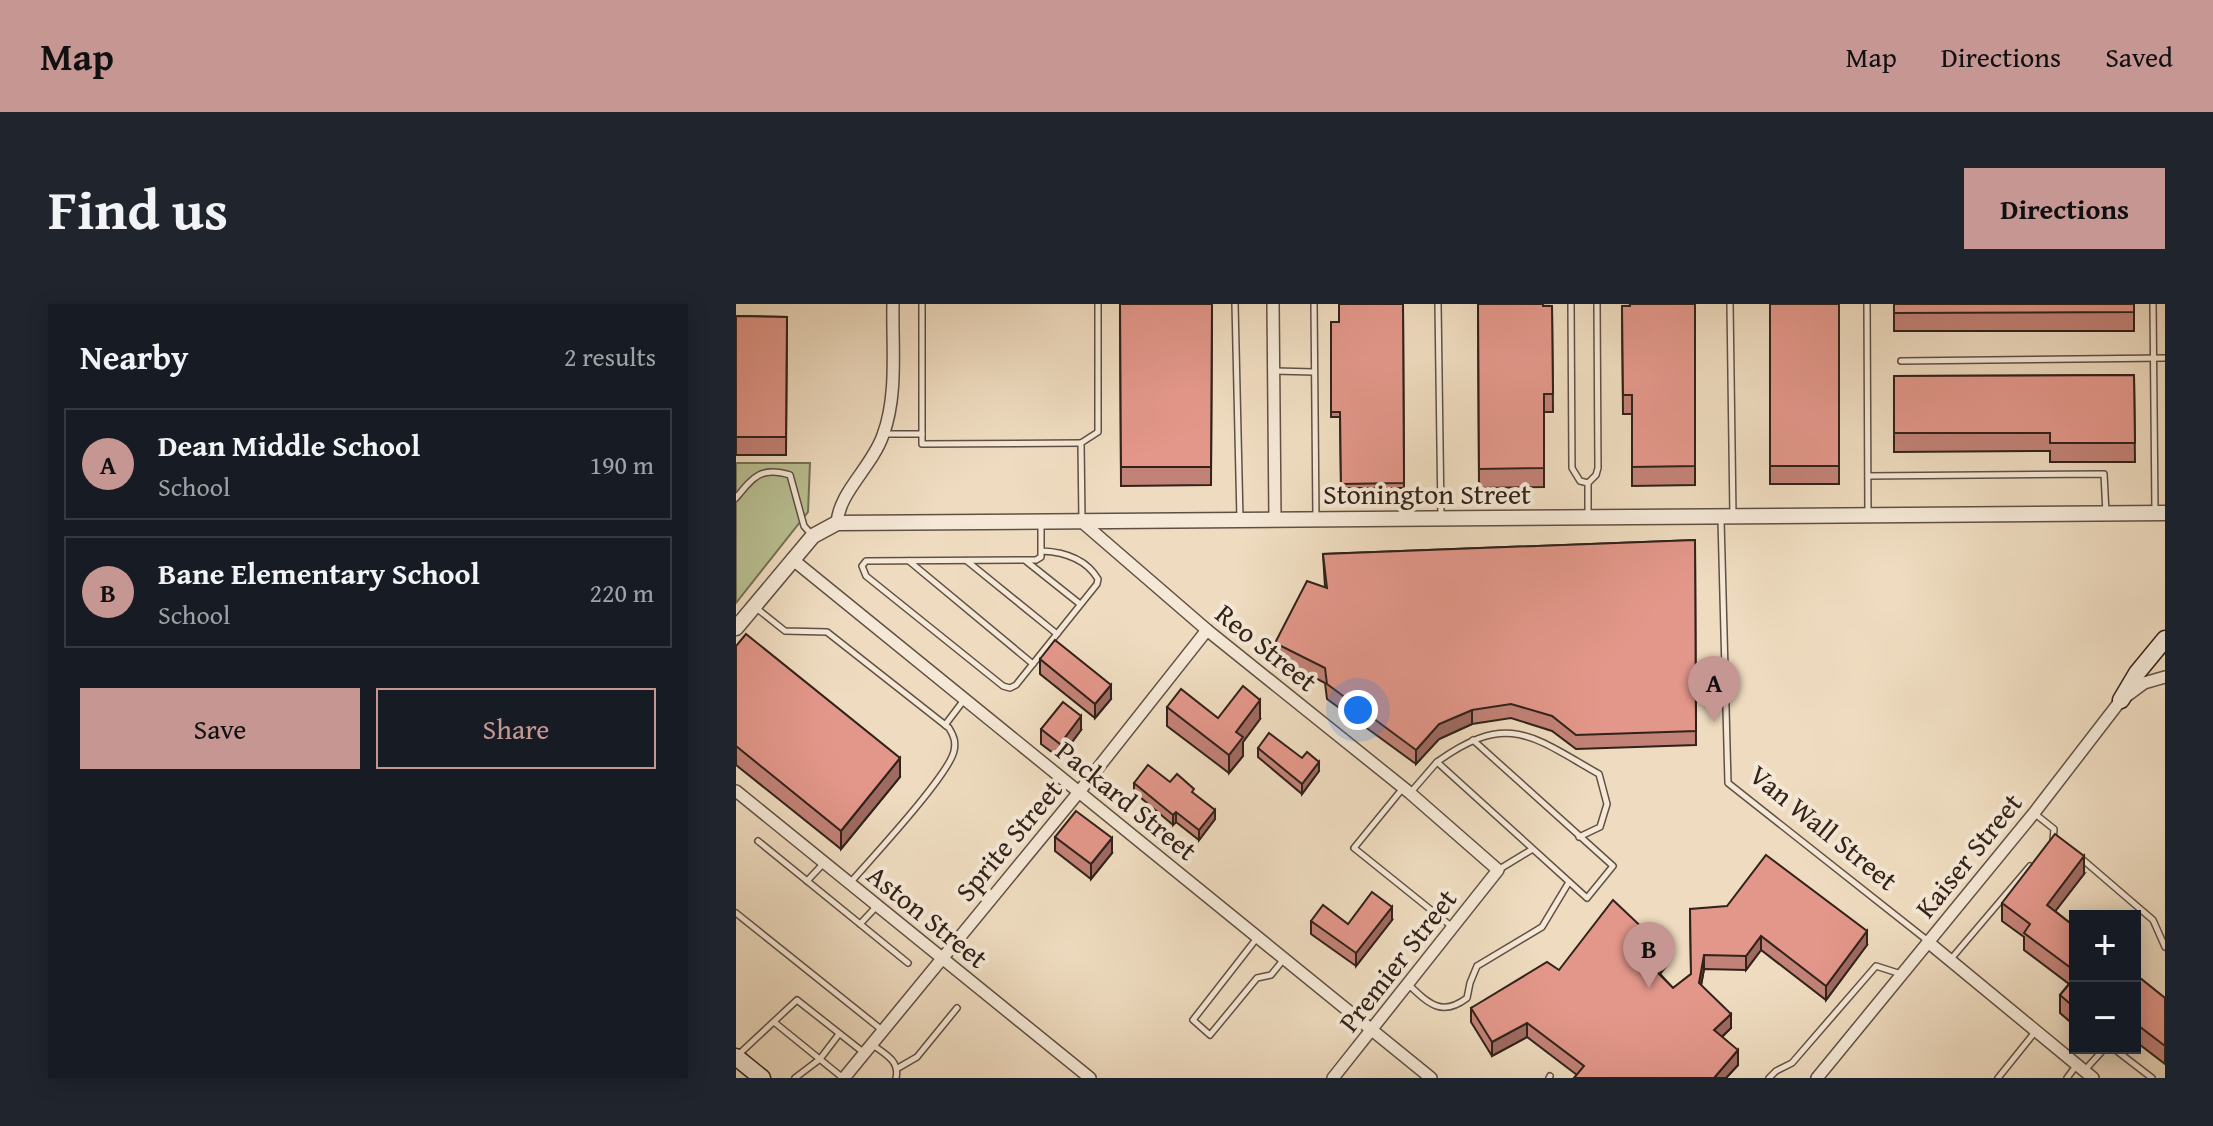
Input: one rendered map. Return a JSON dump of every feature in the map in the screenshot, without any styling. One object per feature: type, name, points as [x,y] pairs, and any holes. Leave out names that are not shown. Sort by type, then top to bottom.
[{"type":"main road","points":[[2121,700],[2137,673],[2165,639]]},
{"type":"main road","points":[[736,1057],[762,1078]]},
{"type":"street","points":[[837,523],[841,501],[871,461],[884,434],[892,389],[893,304]]},
{"type":"street","points":[[1273,304],[1275,519]]},
{"type":"street","name":"Stonington Street","points":[[736,628],[813,536],[837,523],[2160,513]]},
{"type":"street","name":"Reo Street","points":[[1082,522],[1207,630],[1407,790],[1498,870]]},
{"type":"street","name":"Packard Street","points":[[792,559],[1431,1078]]},
{"type":"street","name":"Sprite Street","points":[[844,1078],[1079,792],[1207,630]]},
{"type":"street","name":"Kaiser Street","points":[[1817,1078],[2034,813],[2121,700],[2144,683],[2165,677]]},
{"type":"street","name":"Aston Street","points":[[736,791],[1085,1077]]},
{"type":"street","name":"Premier Street","points":[[1333,1078],[1498,870]]},
{"type":"street","name":"Van Wall Street","points":[[1928,942],[2085,1071]]},
{"type":"lane","points":[[922,304],[922,444],[1081,443],[1098,432],[1098,304]]},
{"type":"lane","points":[[1235,304],[1240,521]]},
{"type":"lane","points":[[1314,304],[1316,519]]},
{"type":"lane","points":[[1438,304],[1441,519]]},
{"type":"lane","points":[[1571,304],[1572,468],[1580,481],[1588,483]]},
{"type":"lane","points":[[1588,517],[1588,483],[1598,468],[1597,304]]},
{"type":"lane","points":[[1727,517],[1730,304]]},
{"type":"lane","points":[[1867,304],[1868,515]]},
{"type":"lane","points":[[2153,304],[2160,513]]},
{"type":"lane","points":[[1901,361],[2165,358]]},
{"type":"lane","points":[[1274,371],[1314,372]]},
{"type":"lane","points":[[884,434],[922,434]]},
{"type":"lane","points":[[1081,443],[1082,522]]},
{"type":"lane","points":[[736,498],[753,477],[774,470],[790,475],[804,526],[813,536]]},
{"type":"lane","points":[[1868,476],[2104,474],[2106,514]]},
{"type":"lane","name":"Van Wall Street","points":[[1727,517],[1728,783],[1928,942]]},
{"type":"lane","points":[[1041,522],[1041,557],[1025,560],[866,561],[862,566],[866,576],[1003,686],[1010,688],[1016,685],[1097,584],[1096,574],[1069,555],[1042,551]]},
{"type":"lane","points":[[966,560],[1057,634]]},
{"type":"lane","points":[[1025,560],[1081,605]]},
{"type":"lane","points":[[908,561],[1033,664]]},
{"type":"lane","points":[[754,606],[785,631],[827,632],[945,725],[955,741],[952,758],[927,793],[850,883]]},
{"type":"lane","points":[[945,725],[965,699]]},
{"type":"lane","points":[[1453,928],[1354,848],[1437,762],[1473,740],[1496,732],[1534,737],[1599,774],[1607,804],[1600,827],[1579,837]]},
{"type":"lane","points":[[1437,762],[1587,898],[1613,866],[1473,740]]},
{"type":"lane","points":[[2034,813],[2054,829],[2054,839],[2043,851]]},
{"type":"lane","points":[[2054,839],[2066,848]]},
{"type":"lane","points":[[758,841],[908,963]]},
{"type":"lane","points":[[1498,870],[1531,850]]},
{"type":"lane","points":[[2079,858],[2153,920],[2165,947]]},
{"type":"lane","points":[[807,881],[824,863]]},
{"type":"lane","points":[[1950,960],[2033,863]]},
{"type":"lane","points":[[1408,984],[1431,1005],[1446,1008],[1457,1005],[1467,998],[1477,966],[1542,927],[1569,882]]},
{"type":"lane","points":[[860,924],[877,906]]},
{"type":"lane","points":[[736,913],[883,1031]]},
{"type":"lane","points":[[1257,937],[1193,1020],[1210,1035],[1257,978],[1271,975],[1284,959]]},
{"type":"lane","points":[[1769,1078],[1792,1063],[1876,966],[1902,974]]},
{"type":"lane","points":[[736,1057],[797,1000],[839,1034],[894,1062],[898,1068],[896,1078]]},
{"type":"lane","points":[[898,1068],[917,1057],[957,1008]]},
{"type":"lane","points":[[774,1022],[844,1078]]},
{"type":"lane","points":[[1998,1078],[2036,1030]]},
{"type":"lane","points":[[795,1078],[820,1059],[839,1034]]},
{"type":"lane","points":[[2067,1078],[2085,1071],[2100,1054]]},
{"type":"lane","points":[[2121,1054],[2152,1078]]},
{"type":"green space","points":[[736,463],[810,463],[808,512],[736,603]]},
{"type":"building","points":[[1120,304],[1212,304],[1211,467],[1121,467]]},
{"type":"building","points":[[1339,304],[1403,304],[1404,483],[1341,484],[1340,412],[1331,412],[1331,322],[1339,322]]},
{"type":"building","points":[[1478,304],[1552,306],[1553,394],[1544,394],[1544,468],[1479,469]]},
{"type":"building","points":[[1695,304],[1695,466],[1632,467],[1632,395],[1623,395],[1622,306]]},
{"type":"building","points":[[1770,304],[1839,304],[1839,466],[1770,466]]},
{"type":"building","points":[[1894,304],[2134,304],[2134,312],[1894,313]]},
{"type":"building","points":[[736,316],[787,317],[786,437],[736,437]]},
{"type":"building","points":[[2134,375],[2135,443],[2050,443],[2050,433],[1894,433],[1894,376]]},
{"type":"building","points":[[1695,540],[1696,731],[1576,735],[1552,716],[1511,704],[1472,710],[1439,724],[1416,750],[1327,684],[1325,668],[1275,643],[1307,581],[1327,588],[1323,554]]},
{"type":"building","points":[[746,634],[900,758],[841,831],[736,746],[736,646]]},
{"type":"building","points":[[1055,640],[1111,685],[1095,704],[1040,659]]},
{"type":"building","points":[[1243,686],[1260,700],[1236,732],[1243,737],[1229,755],[1167,707],[1181,689],[1218,718]]},
{"type":"building","points":[[1063,702],[1081,716],[1060,744],[1041,729]]},
{"type":"building","points":[[1269,733],[1302,758],[1307,752],[1319,762],[1302,784],[1258,748]]},
{"type":"building","points":[[1148,765],[1170,782],[1177,774],[1194,789],[1192,792],[1215,810],[1199,830],[1176,812],[1173,815],[1134,783]]},
{"type":"building","points":[[1076,811],[1112,838],[1091,864],[1055,837]]},
{"type":"building","points":[[2055,834],[2084,856],[2047,905],[2069,922],[2069,967],[2024,933],[2030,924],[2002,903]]},
{"type":"building","points":[[1766,855],[1867,931],[1826,986],[1761,936],[1746,956],[1704,955],[1699,983],[1731,1014],[1714,1030],[1738,1050],[1714,1078],[1574,1078],[1584,1066],[1527,1023],[1492,1042],[1471,1008],[1547,962],[1559,970],[1613,900],[1667,951],[1653,968],[1673,988],[1691,974],[1690,909],[1727,906]]},
{"type":"building","points":[[1372,892],[1392,907],[1356,953],[1311,921],[1323,905],[1348,924]]},
{"type":"building","points":[[2141,979],[2165,998],[2165,1046],[2141,1028]]},
{"type":"building","points":[[2069,984],[2069,1003],[2060,995]]},
{"type":"place","name":"Dean Middle School","points":[[1714,722]]},
{"type":"place","name":"Bane Elementary School","points":[[1649,988]]}]
